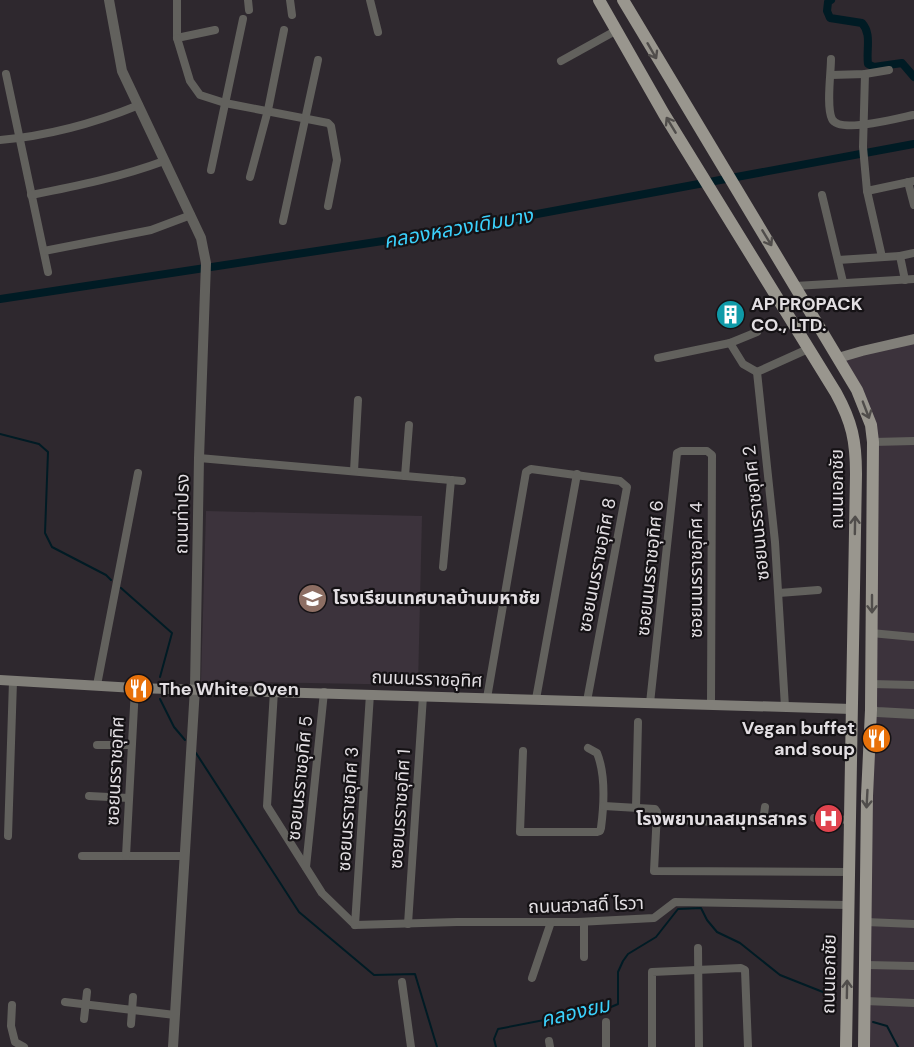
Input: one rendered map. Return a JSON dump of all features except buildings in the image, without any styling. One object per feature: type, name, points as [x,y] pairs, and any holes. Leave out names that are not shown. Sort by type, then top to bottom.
[{"type":"main road","name":"ถนนเอกชัย","points":[[599,0],[701,175],[776,293],[846,411],[853,430],[856,451],[846,1047]]},
{"type":"main road","name":"ถนนเอกชัย","points":[[623,0],[838,358],[865,407],[871,425],[873,442],[872,710],[867,796],[864,1047]]},
{"type":"main road","points":[[818,365],[862,351],[914,339]]},
{"type":"main road","name":"ถนนนรราชอุทิศ","points":[[0,680],[135,688],[852,709]]},
{"type":"main road","points":[[852,709],[872,710]]},
{"type":"street","name":"ถนนท่าปรง","points":[[109,0],[122,71],[201,238],[206,263],[199,458],[195,688],[173,1047]]},
{"type":"street","points":[[177,0],[177,39],[189,81],[196,92],[206,98],[225,103],[328,123],[332,128],[337,160],[328,206]]},
{"type":"street","points":[[248,0],[249,10]]},
{"type":"street","points":[[290,0],[292,15]]},
{"type":"street","points":[[370,0],[378,32]]},
{"type":"street","points":[[211,170],[243,19]]},
{"type":"street","points":[[177,39],[215,30]]},
{"type":"street","points":[[250,177],[268,110],[284,30]]},
{"type":"street","points":[[561,61],[616,30]]},
{"type":"street","points":[[831,59],[829,92],[832,120],[840,125],[864,124],[913,115]]},
{"type":"street","points":[[283,221],[318,60]]},
{"type":"street","points":[[831,75],[865,74],[889,70]]},
{"type":"street","points":[[6,74],[48,272]]},
{"type":"street","points":[[865,74],[863,159],[867,191],[882,257]]},
{"type":"street","points":[[0,140],[72,128],[139,105]]},
{"type":"street","points":[[31,195],[100,181],[164,161]]},
{"type":"street","points":[[867,191],[911,182],[914,205]]},
{"type":"street","points":[[822,195],[843,282]]},
{"type":"street","points":[[44,251],[151,230],[190,215]]},
{"type":"street","points":[[838,260],[914,253]]},
{"type":"street","points":[[795,286],[910,280],[900,256]]},
{"type":"street","points":[[658,358],[730,343],[757,332]]},
{"type":"street","points":[[730,343],[743,364],[757,372],[808,349]]},
{"type":"street","name":"ซอยนนรราชอุทิศ 2","points":[[757,372],[779,593],[785,707]]},
{"type":"street","points":[[354,471],[358,400]]},
{"type":"street","points":[[405,476],[409,425]]},
{"type":"street","points":[[873,442],[914,441]]},
{"type":"street","name":"ซอยนนรราชอุทิศ 6","points":[[650,703],[677,453],[694,451]]},
{"type":"street","name":"ซอยนนรราชอุทิศ 4","points":[[694,451],[706,451],[712,455],[711,705]]},
{"type":"street","points":[[199,458],[462,481]]},
{"type":"street","points":[[487,698],[527,470],[531,469],[577,474],[536,699]]},
{"type":"street","points":[[98,685],[138,473]]},
{"type":"street","name":"ซอยนนรราชอุทิศ 8","points":[[577,474],[621,481],[627,487],[587,701]]},
{"type":"street","points":[[444,567],[451,480]]},
{"type":"street","points":[[779,593],[818,591]]},
{"type":"street","points":[[871,633],[914,637]]},
{"type":"street","points":[[8,836],[13,681]]},
{"type":"street","points":[[871,684],[914,685]]},
{"type":"street","name":"ซอยนรราชอุทิศ","points":[[126,856],[135,688]]},
{"type":"street","points":[[274,691],[267,806],[322,893],[355,925]]},
{"type":"street","name":"ซอยนรราชอุทิศ 5","points":[[306,867],[324,692]]},
{"type":"street","name":"ซอยนรราชอุทิศ 3","points":[[355,925],[370,694]]},
{"type":"street","name":"ซอยนรราชอุทิศ 1","points":[[408,924],[423,696]]},
{"type":"street","points":[[872,710],[914,714]]},
{"type":"street","points":[[636,807],[638,722]]},
{"type":"street","points":[[97,745],[131,745]]},
{"type":"street","points":[[523,751],[520,832],[600,831],[603,806],[598,757],[594,750],[588,748]]},
{"type":"street","points":[[89,796],[129,798]]},
{"type":"street","points":[[603,806],[655,809],[657,819],[654,871],[850,872]]},
{"type":"street","points":[[657,819],[717,822],[763,821],[765,807]]},
{"type":"street","points":[[814,818],[850,820]]},
{"type":"street","points":[[82,855],[184,856]]},
{"type":"street","name":"ถนนสวาสดิ์ ไรวา","points":[[355,925],[584,922],[654,918],[675,902],[849,906]]},
{"type":"street","points":[[532,978],[551,922]]},
{"type":"street","points":[[584,922],[584,957]]},
{"type":"street","points":[[866,922],[914,924]]},
{"type":"street","points":[[698,948],[699,1047]]},
{"type":"street","points":[[866,965],[914,966]]},
{"type":"street","points":[[652,1047],[652,972],[741,968],[745,970],[748,1047]]},
{"type":"street","points":[[402,982],[411,1047]]},
{"type":"street","points":[[84,1019],[87,992]]},
{"type":"street","points":[[131,1024],[133,997]]},
{"type":"street","points":[[865,1001],[914,1003]]},
{"type":"street","points":[[65,1002],[175,1015]]},
{"type":"street","points":[[12,1005],[10,1026],[15,1042],[24,1047]]},
{"type":"street","points":[[606,1022],[606,1047]]},
{"type":"shaded area","points":[[914,343],[914,1047],[864,1047],[873,442],[838,359]]},
{"type":"shaded area","name":"โรงเรียนเทศบาลบ้านมหาชัย","points":[[206,511],[422,516],[418,685],[201,681]]},
{"type":"waterway","points":[[831,0],[828,2],[827,11],[830,18],[862,23],[865,27],[868,37],[868,64],[874,67],[902,63],[914,77]]},
{"type":"waterway","name":"คลองหลวงเดิมบาง","points":[[0,299],[429,234],[914,144]]},
{"type":"waterway","name":"คลองยม","points":[[0,434],[39,444],[48,452],[45,533],[52,547],[106,575],[111,580]]},
{"type":"waterway","name":"คลองยม","points":[[121,588],[172,633],[160,677]]},
{"type":"waterway","name":"คลองยม","points":[[160,699],[174,727],[185,740]]},
{"type":"waterway","name":"คลองยม","points":[[196,753],[299,912],[374,975],[415,974],[437,1047]]},
{"type":"waterway","name":"คลองยม","points":[[496,1047],[494,1039],[498,1029],[618,1004],[618,972],[623,961],[628,954],[656,937],[678,909],[701,908],[717,932],[740,943],[780,975],[833,996]]},
{"type":"waterway","name":"คลองยม","points":[[873,1022],[887,1026],[898,1047]]},
{"type":"place","name":"AP PROPACK CO., LTD.","points":[[730,314]]},
{"type":"place","name":"โรงเรียนเทศบาลบ้านมหาชัย","points":[[312,598]]},
{"type":"place","name":"The White Oven","points":[[138,689]]},
{"type":"place","name":"Vegan buffet and soup","points":[[876,738]]},
{"type":"place","name":"โรงพยาบาลสมุทรสาคร","points":[[828,819]]}]
